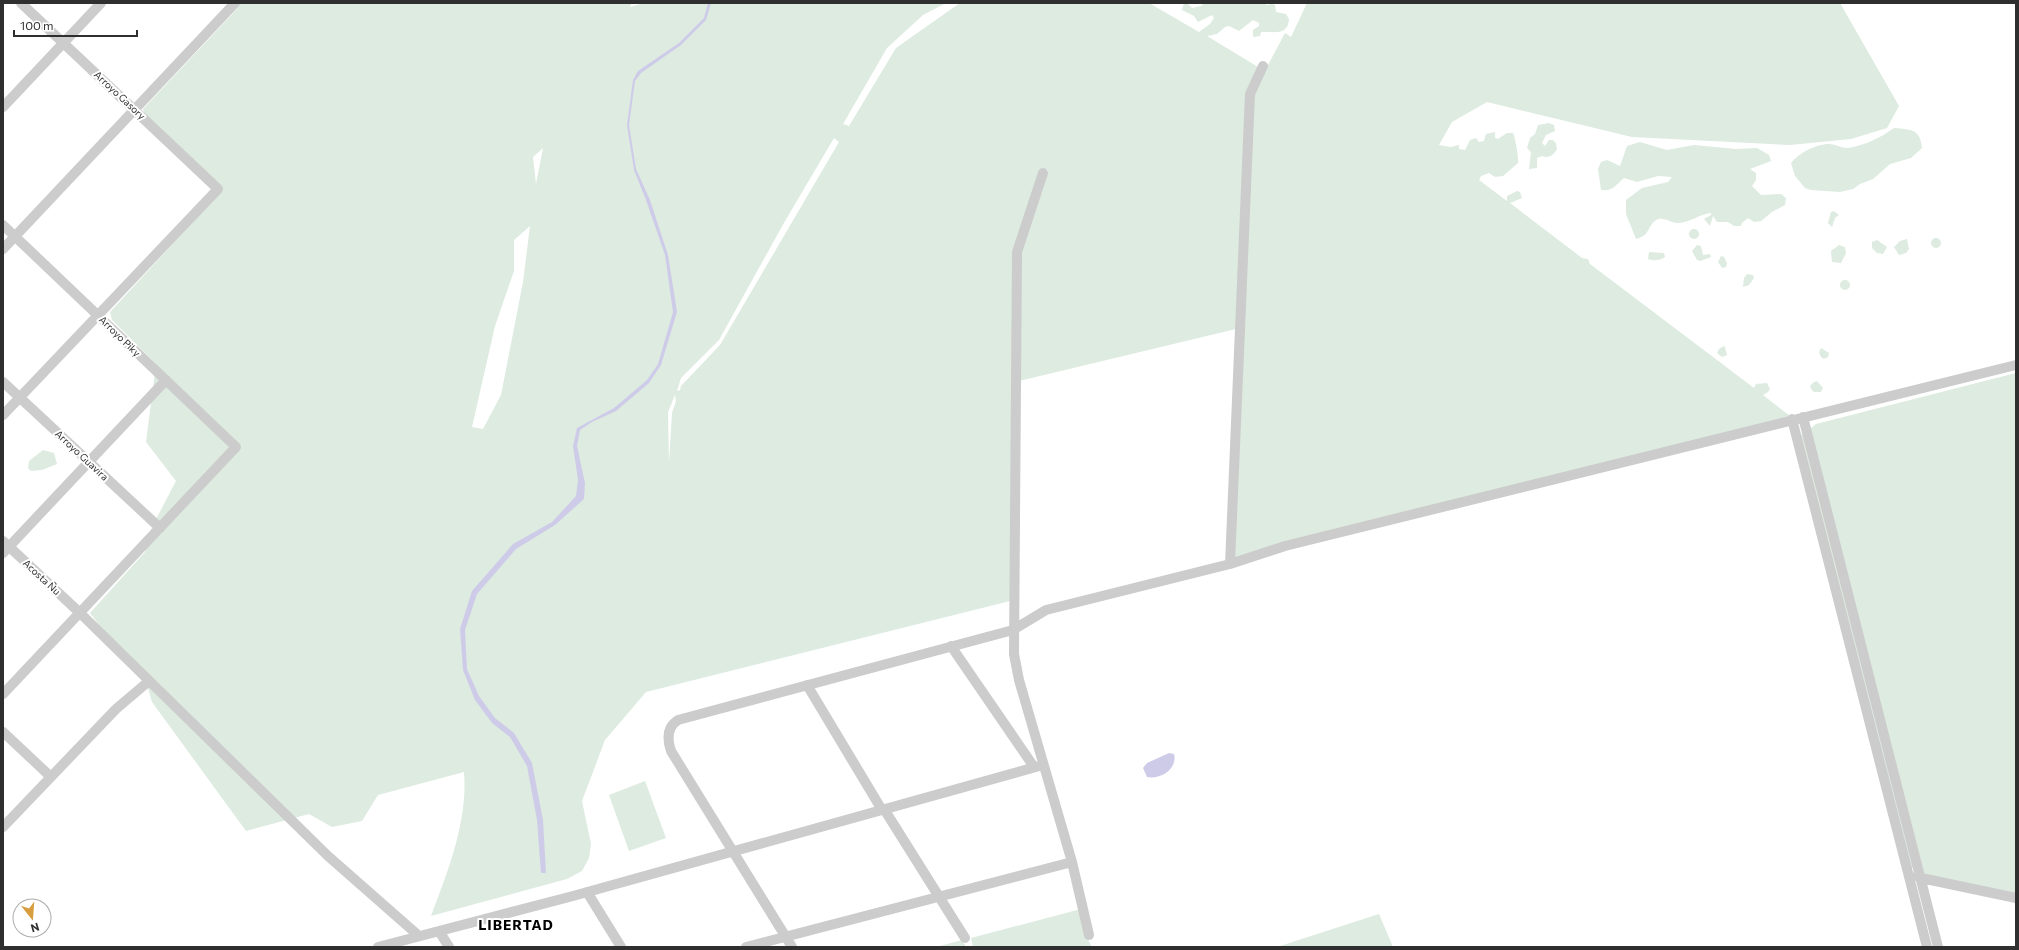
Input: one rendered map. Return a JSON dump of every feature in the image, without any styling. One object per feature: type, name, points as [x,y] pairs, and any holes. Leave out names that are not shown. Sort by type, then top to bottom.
[{"type":"street","name":"Arroyo Gasory","points":[[21,3],[218,189],[98,315]]},
{"type":"street","points":[[3,107],[101,3]]},
{"type":"street","points":[[3,250],[235,3]]},
{"type":"street","points":[[1230,564],[1250,94],[1263,66]]},
{"type":"street","points":[[1043,173],[1017,252],[1014,654],[1038,766],[1072,862],[1089,935]]},
{"type":"street","name":"Arroyo Piky","points":[[3,225],[236,447],[160,528]]},
{"type":"street","points":[[3,415],[98,315]]},
{"type":"street","points":[[792,947],[671,751],[668,742],[672,723],[678,720],[1013,630],[1046,610],[1230,564],[1293,544],[1803,416],[2016,365]]},
{"type":"street","points":[[5,547],[89,462],[166,380]]},
{"type":"street","name":"Arroyo Guavira","points":[[3,382],[160,528]]},
{"type":"street","points":[[1803,416],[1938,947]]},
{"type":"street","points":[[1792,419],[1927,947]]},
{"type":"street","points":[[3,694],[160,528]]},
{"type":"street","name":"Acosta Ñu","points":[[5,547],[80,613],[328,856],[419,936]]},
{"type":"street","points":[[951,646],[1038,766]]},
{"type":"street","points":[[3,827],[116,709],[149,681]]},
{"type":"street","points":[[807,685],[883,809],[965,938]]},
{"type":"street","points":[[3,732],[51,777]]},
{"type":"street","points":[[378,947],[587,892],[1038,766]]},
{"type":"street","points":[[746,947],[1072,862]]},
{"type":"street","points":[[1906,868],[1921,878],[2016,898]]},
{"type":"street","points":[[587,892],[621,947]]},
{"type":"street","points":[[439,931],[449,947]]},
{"type":"shaded area","points":[[239,3],[632,3],[630,7],[644,3],[946,3],[923,15],[887,48],[843,124],[849,126],[896,48],[960,3],[1149,3],[1199,32],[1210,24],[1214,18],[1212,15],[1198,22],[1194,16],[1182,10],[1184,3],[1187,3],[1192,8],[1201,6],[1204,3],[1272,4],[1275,5],[1276,12],[1286,14],[1289,19],[1288,25],[1283,31],[1261,32],[1260,36],[1253,37],[1253,30],[1259,26],[1259,23],[1253,20],[1239,31],[1229,26],[1225,27],[1217,34],[1207,36],[1258,67],[1247,95],[1236,329],[1019,381],[1021,253],[1048,170],[1042,168],[1014,253],[1010,601],[646,692],[605,740],[582,801],[591,844],[589,858],[582,871],[567,879],[431,916],[450,864],[460,827],[463,809],[464,772],[378,795],[362,821],[332,827],[309,814],[246,831],[152,702],[148,688],[90,613],[145,552],[152,527],[176,481],[146,442],[156,364],[112,320],[110,312],[219,194],[145,115],[143,109],[237,9]],"holes":[[[834,138],[839,142],[720,345],[681,386],[680,390],[677,391],[681,378],[719,340],[785,221]],[[543,148],[536,184],[533,157]],[[530,226],[523,282],[501,395],[483,429],[472,427],[495,326],[514,271],[514,240]],[[675,395],[676,401],[672,413],[669,463],[668,412]]]},
{"type":"shaded area","points":[[708,3],[711,3],[706,20],[681,45],[641,73],[635,81],[629,125],[636,169],[650,200],[668,255],[677,312],[661,365],[649,383],[616,411],[592,422],[580,430],[577,446],[585,483],[584,499],[555,525],[516,549],[477,594],[465,630],[467,669],[479,696],[495,718],[514,733],[532,763],[543,820],[546,873],[541,873],[537,820],[527,766],[510,737],[492,723],[475,700],[463,670],[460,629],[472,591],[513,544],[552,522],[576,496],[578,480],[573,446],[577,428],[614,408],[647,380],[658,364],[673,312],[665,255],[634,170],[627,125],[633,80],[638,71],[679,43],[704,18]]},
{"type":"shaded area","points":[[1307,3],[1840,3],[1899,106],[1887,128],[1851,139],[1790,145],[1632,137],[1487,102],[1452,122],[1439,145],[1451,147],[1459,145],[1459,149],[1465,150],[1470,140],[1476,138],[1479,142],[1484,141],[1486,134],[1495,132],[1495,138],[1498,139],[1507,133],[1513,133],[1517,148],[1518,163],[1503,176],[1495,177],[1489,173],[1481,176],[1479,180],[1507,201],[1507,196],[1517,191],[1520,192],[1522,198],[1510,203],[1582,258],[1588,259],[1590,264],[1754,388],[1756,384],[1767,383],[1770,389],[1763,395],[1790,416],[1237,559],[1232,556],[1252,95],[1285,33],[1291,37]]},
{"type":"shaded area","points":[[1549,123],[1554,125],[1555,131],[1546,135],[1542,143],[1545,146],[1549,140],[1553,140],[1556,143],[1557,149],[1551,156],[1542,156],[1537,158],[1537,168],[1529,169],[1531,152],[1527,148],[1530,138],[1535,134],[1538,125]]},
{"type":"shaded area","points":[[1894,128],[1910,130],[1917,133],[1921,141],[1922,148],[1911,158],[1890,164],[1873,179],[1860,184],[1853,189],[1840,192],[1811,190],[1805,188],[1795,176],[1791,163],[1794,159],[1808,150],[1824,144],[1845,148],[1854,147],[1872,141]]},
{"type":"shaded area","points":[[1640,142],[1667,150],[1694,145],[1736,149],[1757,148],[1769,155],[1771,161],[1750,169],[1756,173],[1756,180],[1752,186],[1761,195],[1781,194],[1786,198],[1785,205],[1772,212],[1761,221],[1754,222],[1748,218],[1742,223],[1741,226],[1734,226],[1728,222],[1717,222],[1713,216],[1710,226],[1704,219],[1711,215],[1711,213],[1682,223],[1659,219],[1653,222],[1647,233],[1636,239],[1626,214],[1626,200],[1642,188],[1668,182],[1672,177],[1658,176],[1637,182],[1624,178],[1611,189],[1601,190],[1598,169],[1601,162],[1607,160],[1620,166],[1627,146]]},
{"type":"shaded area","points":[[1834,211],[1839,215],[1835,218],[1832,227],[1828,223],[1831,212]]},
{"type":"shaded area","points":[[1694,229],[1699,234],[1694,239],[1689,234]]},
{"type":"shaded area","points":[[1936,238],[1941,243],[1936,248],[1931,243]]},
{"type":"shaded area","points":[[1907,239],[1909,249],[1906,253],[1899,255],[1894,247],[1900,241]]},
{"type":"shaded area","points":[[1877,240],[1887,247],[1883,254],[1877,253],[1872,248],[1872,242]]},
{"type":"shaded area","points":[[1697,245],[1701,246],[1703,255],[1710,254],[1711,257],[1700,261],[1697,260],[1692,251]]},
{"type":"shaded area","points":[[1839,245],[1845,247],[1846,253],[1841,263],[1832,262],[1831,251]]},
{"type":"shaded area","points":[[1649,252],[1664,253],[1665,257],[1656,260],[1648,259]]},
{"type":"shaded area","points":[[1721,256],[1724,257],[1727,263],[1726,267],[1722,268],[1718,262]]},
{"type":"shaded area","points":[[1747,274],[1753,275],[1754,278],[1749,285],[1743,287],[1744,278]]},
{"type":"shaded area","points":[[1845,280],[1850,285],[1845,290],[1840,285]]},
{"type":"shaded area","points":[[1724,346],[1727,355],[1722,357],[1717,353],[1719,349]]},
{"type":"shaded area","points":[[1821,348],[1829,353],[1828,357],[1824,359],[1821,357],[1819,352]]},
{"type":"shaded area","points":[[2016,373],[2016,896],[1925,876],[1810,429],[1816,424]]},
{"type":"shaded area","points":[[1817,381],[1823,388],[1821,392],[1814,392],[1811,389],[1810,386]]},
{"type":"shaded area","points":[[1801,435],[1803,435],[1913,868],[1911,868]]},
{"type":"shaded area","points":[[43,450],[54,453],[57,464],[42,470],[31,471],[28,468],[29,461]]},
{"type":"shaded area","points":[[1169,753],[1174,754],[1175,759],[1171,769],[1157,777],[1147,777],[1143,768],[1147,763]]},
{"type":"shaded area","points":[[645,781],[666,838],[629,851],[609,795]]},
{"type":"shaded area","points":[[1081,909],[1086,936],[1092,947],[973,947],[971,938]]},
{"type":"shaded area","points":[[1379,914],[1393,947],[1277,947]]},
{"type":"shaded area","points":[[962,940],[966,947],[936,947]]},
{"type":"district","name":"LIBERTAD","points":[[516,924]]}]
